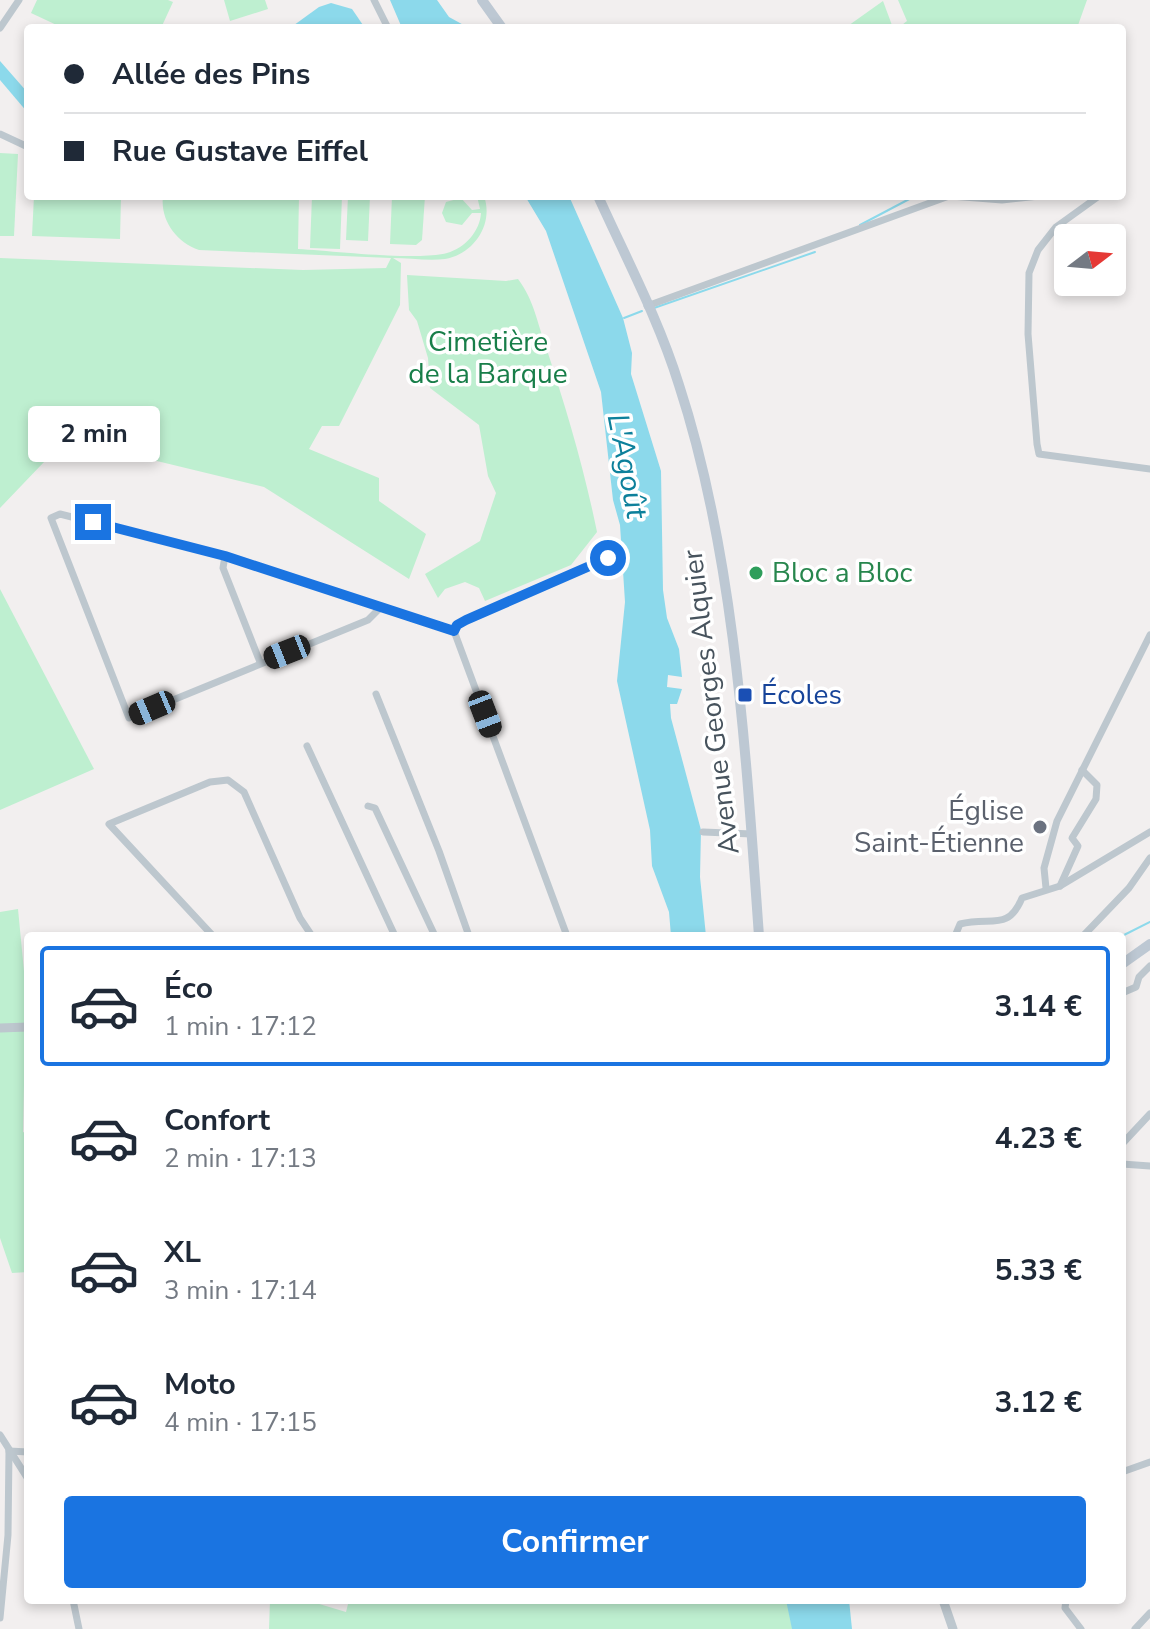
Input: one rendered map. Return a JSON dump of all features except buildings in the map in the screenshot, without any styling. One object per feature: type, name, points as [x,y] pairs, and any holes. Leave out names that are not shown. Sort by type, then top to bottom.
[{"type":"main road","points":[[482,0],[499,24]]},
{"type":"main road","name":"Avenue Georges Alquier","points":[[600,200],[679,383],[715,533],[741,706],[759,932]]},
{"type":"main road","points":[[1126,961],[1150,944]]},
{"type":"street","points":[[0,28],[19,0]]},
{"type":"street","points":[[374,0],[386,24]]},
{"type":"street","points":[[0,134],[24,145]]},
{"type":"street","points":[[647,306],[939,200]]},
{"type":"street","points":[[1093,200],[1056,227],[1038,250],[1029,273],[1028,334],[1039,454],[1150,469]]},
{"type":"street","points":[[379,609],[368,620],[129,718],[51,524],[53,516],[66,515],[225,556],[379,609],[454,631]]},
{"type":"street","points":[[225,556],[223,568],[260,662]]},
{"type":"street","points":[[566,932],[454,631],[466,620],[608,558]]},
{"type":"street","points":[[1046,888],[1044,868],[1056,828],[1150,635]]},
{"type":"street","points":[[376,694],[439,851],[468,932]]},
{"type":"street","points":[[307,746],[393,932]]},
{"type":"street","points":[[1072,838],[1096,799],[1097,785],[1082,770]]},
{"type":"street","points":[[209,932],[109,824],[210,782],[228,780],[244,792],[300,918],[309,932]]},
{"type":"street","points":[[368,806],[375,808],[433,932]]},
{"type":"street","points":[[1056,828],[1078,846],[1060,886]]},
{"type":"street","points":[[703,832],[752,834]]},
{"type":"street","points":[[957,932],[960,924],[976,920],[1006,921],[1014,916],[1022,898],[1060,886],[1150,832]]},
{"type":"street","points":[[1087,932],[1129,888],[1150,858]]},
{"type":"street","points":[[1126,991],[1136,987],[1139,977],[1150,966]]},
{"type":"street","points":[[0,1028],[24,1027]]},
{"type":"street","points":[[1126,1140],[1150,1114]]},
{"type":"street","points":[[1126,1164],[1150,1166]]},
{"type":"street","points":[[0,1435],[24,1473]]},
{"type":"street","points":[[9,1451],[24,1452]]},
{"type":"street","points":[[0,1618],[8,1535],[9,1451]]},
{"type":"street","points":[[1126,1471],[1150,1462]]},
{"type":"street","points":[[74,1604],[79,1629]]},
{"type":"street","points":[[944,1604],[953,1629]]},
{"type":"street","points":[[1066,1604],[1065,1608],[1081,1629]]},
{"type":"street","points":[[1135,1629],[1150,1613]]},
{"type":"green space","points":[[37,0],[173,2],[163,24],[54,24],[31,13]]},
{"type":"green space","points":[[224,0],[265,0],[268,9],[230,21]]},
{"type":"green space","points":[[898,0],[1087,0],[1078,24],[903,24],[907,21]]},
{"type":"green space","points":[[883,1],[892,24],[851,24]]},
{"type":"green space","points":[[0,153],[18,154],[14,236],[0,236]]},
{"type":"green space","points":[[34,200],[121,200],[120,239],[32,236]]},
{"type":"green space","points":[[163,200],[299,200],[298,249],[416,256],[454,251],[475,232],[481,213],[472,213],[462,225],[446,222],[442,213],[446,202],[463,200],[472,210],[480,209],[478,200],[485,200],[484,227],[465,251],[445,259],[393,258],[401,263],[400,305],[339,426],[322,426],[309,449],[379,478],[379,501],[426,534],[409,579],[264,487],[66,439],[0,508],[0,258],[303,270],[386,268],[391,258],[199,250],[183,242],[171,229]]},
{"type":"green space","points":[[312,200],[342,200],[340,249],[310,248]]},
{"type":"green space","points":[[348,200],[370,200],[368,241],[346,240]]},
{"type":"green space","points":[[392,200],[425,200],[422,240],[416,245],[390,244]]},
{"type":"green space","name":"Cimetière de la Barque","points":[[407,275],[506,281],[518,279],[535,312],[586,485],[597,532],[571,565],[485,601],[479,588],[465,582],[445,589],[438,598],[425,574],[480,541],[496,493],[488,476],[479,425],[430,388],[428,358],[417,321],[409,310]]},
{"type":"green space","points":[[0,589],[94,769],[0,810]]},
{"type":"green space","points":[[18,909],[24,971],[24,1272],[12,1273],[0,1238],[0,912]]},
{"type":"green space","points":[[270,1604],[319,1604],[346,1612],[348,1604],[788,1604],[793,1629],[269,1629]]},
{"type":"water","points":[[390,0],[437,0],[449,17],[462,24],[400,24]]},
{"type":"water","points":[[331,3],[352,9],[362,24],[296,24],[319,7]]},
{"type":"water","points":[[0,61],[24,88],[24,108],[0,80]]},
{"type":"water","name":"L'Agoût","points":[[527,200],[571,200],[623,318],[632,353],[631,374],[661,471],[663,590],[667,618],[679,649],[682,677],[668,675],[667,687],[682,689],[677,704],[670,704],[671,718],[701,830],[700,877],[706,932],[671,932],[669,912],[652,866],[650,830],[617,681],[625,602],[620,525],[613,500],[601,392],[546,231]]},
{"type":"water","points":[[787,1604],[849,1604],[852,1629],[792,1629]]},
{"type":"waterway","points":[[860,225],[907,200]]},
{"type":"waterway","points":[[654,308],[815,252]]},
{"type":"waterway","points":[[624,318],[642,311]]},
{"type":"waterway","points":[[1126,934],[1150,922]]},
{"type":"place","name":"Bloc a Bloc","points":[[756,573]]},
{"type":"place","name":"Écoles","points":[[745,695]]},
{"type":"place","name":"Église Saint-Étienne","points":[[1040,827]]},
{"type":"route","points":[[93,522],[225,556],[352,601],[454,631],[466,620],[608,558]]}]
